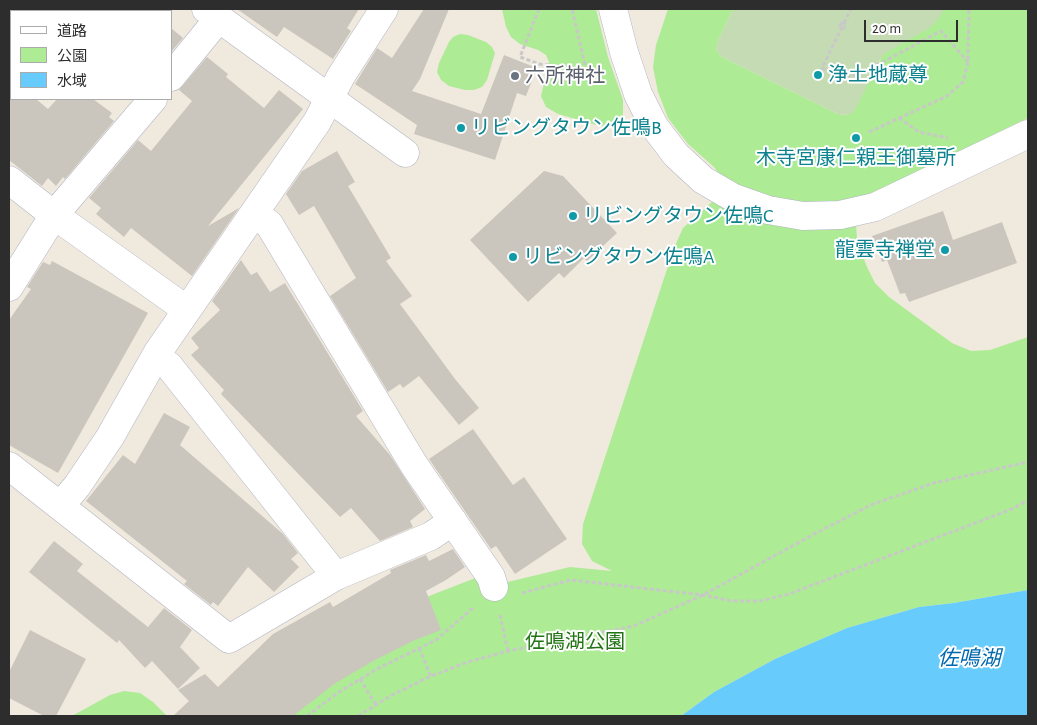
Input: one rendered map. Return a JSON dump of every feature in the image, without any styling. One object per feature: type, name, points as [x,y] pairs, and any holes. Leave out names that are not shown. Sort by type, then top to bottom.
[{"type":"street","points":[[60,506],[77,486],[110,438],[155,358],[317,122],[341,76],[384,9]]},
{"type":"street","points":[[613,9],[624,52],[638,94],[654,126],[676,155],[703,180],[734,198],[768,210],[804,216],[822,216],[840,215],[875,207],[1028,134]]},
{"type":"street","points":[[172,75],[212,13],[405,153]]},
{"type":"street","points":[[9,288],[54,215],[152,100]]},
{"type":"street","points":[[9,180],[54,215],[187,310]]},
{"type":"street","points":[[254,214],[269,224],[414,465],[491,577],[495,593]]},
{"type":"street","points":[[155,358],[169,366],[336,576]]},
{"type":"street","points":[[9,466],[229,639],[336,576],[432,536],[453,521]]},
{"type":"path","points":[[539,9],[520,57],[539,64],[586,69],[572,9]]},
{"type":"path","points":[[851,9],[822,68],[834,74],[848,76],[862,72],[941,31],[968,62]]},
{"type":"path","points":[[869,132],[947,96],[963,82],[968,62],[969,9]]},
{"type":"path","points":[[899,118],[919,132],[948,138]]},
{"type":"path","points":[[358,716],[392,695],[468,662],[508,651],[634,626],[703,595],[873,504],[934,482],[1028,462]]},
{"type":"path","points":[[307,716],[360,679],[436,640],[478,604],[495,593],[570,580],[703,595],[732,601],[760,601],[789,594],[1012,508],[1028,500]]},
{"type":"path","points":[[495,593],[508,651]]},
{"type":"path","points":[[419,648],[432,676]]},
{"type":"path","points":[[360,679],[376,705]]},
{"type":"green space","points":[[502,9],[596,9],[608,57],[623,100],[623,115],[614,124],[600,126],[558,114],[546,107],[541,96],[549,62],[546,55],[520,44],[511,37],[506,27]]},
{"type":"green space","name":"佐鳴湖公園","points":[[668,9],[733,9],[718,41],[716,50],[722,57],[838,114],[849,115],[884,53],[944,9],[1028,9],[1028,118],[879,190],[863,202],[856,222],[857,240],[875,283],[889,297],[952,343],[971,351],[990,350],[1028,337],[1028,590],[919,607],[847,628],[775,659],[714,692],[681,716],[248,716],[261,704],[411,603],[478,577],[483,588],[570,567],[612,571],[592,561],[582,544],[583,524],[674,248],[683,228],[713,201],[721,179],[715,168],[688,144],[668,118],[658,92],[653,67],[656,45]]},
{"type":"green space","points":[[733,9],[944,9],[937,21],[929,28],[884,54],[856,108],[849,115],[838,114],[722,57],[716,50],[718,41]]},
{"type":"green space","points":[[460,34],[486,42],[495,53],[487,80],[482,87],[474,90],[449,86],[441,80],[437,72],[449,42],[453,37]]},
{"type":"green space","points":[[124,691],[140,693],[153,702],[167,716],[72,716],[110,695]]},
{"type":"water","name":"佐鳴湖","points":[[1028,590],[1028,716],[681,716],[714,692],[775,659],[847,628],[919,607]]},
{"type":"building","points":[[237,9],[359,9],[347,28],[351,31],[333,59],[284,27],[277,37]]},
{"type":"building","points":[[424,9],[449,9],[420,79],[412,91],[481,114],[504,55],[537,68],[526,96],[517,93],[495,160],[414,134],[417,125],[355,84],[377,48],[392,58]]},
{"type":"building","points":[[172,29],[183,38],[172,51]]},
{"type":"building","points":[[207,57],[228,74],[226,77],[264,108],[279,90],[303,109],[208,226],[239,208],[192,276],[131,228],[124,237],[96,214],[101,208],[89,198],[138,140],[151,151],[192,101],[179,90]]},
{"type":"building","points":[[9,99],[37,100],[48,109],[56,100],[94,100],[112,113],[109,117],[114,121],[65,179],[63,177],[56,186],[48,178],[42,186],[9,160]]},
{"type":"building","points":[[337,151],[355,182],[348,186],[391,258],[386,261],[412,296],[400,304],[455,379],[479,408],[459,425],[419,376],[403,388],[400,384],[388,392],[330,296],[356,278],[314,206],[299,215],[286,194],[302,171]]},
{"type":"building","points":[[544,171],[563,176],[617,233],[587,261],[584,258],[564,278],[559,273],[528,302],[470,240]]},
{"type":"building","name":"龍雲寺禅堂","points":[[943,211],[953,240],[1002,222],[1017,263],[909,302],[905,293],[900,294],[887,260],[882,262],[872,236]]},
{"type":"building","points":[[241,260],[251,275],[257,272],[270,292],[285,283],[363,411],[356,416],[390,455],[425,509],[410,521],[413,527],[380,541],[351,508],[340,517],[221,394],[224,390],[191,355],[199,348],[191,338],[220,310],[212,301]]},
{"type":"building","points":[[52,261],[148,313],[58,473],[9,445],[9,320],[31,289],[27,287],[43,262],[50,265]]},
{"type":"building","points":[[164,413],[190,427],[180,445],[283,534],[298,553],[291,559],[299,567],[274,592],[248,567],[218,606],[213,602],[211,605],[184,584],[187,581],[86,501],[123,455],[135,464]]},
{"type":"building","points":[[473,429],[513,485],[524,477],[567,539],[515,574],[496,546],[491,549],[429,459]]},
{"type":"building","points":[[54,541],[83,564],[77,571],[148,627],[164,608],[192,630],[180,647],[200,668],[178,689],[152,661],[145,668],[119,640],[117,643],[29,572]]},
{"type":"building","points":[[453,549],[465,567],[426,591],[441,630],[413,641],[373,661],[334,684],[293,716],[173,716],[189,701],[178,690],[205,674],[218,687],[273,634],[330,602],[333,607],[391,573],[390,570],[426,555],[429,561]]},
{"type":"building","points":[[30,630],[86,659],[56,716],[44,716],[9,698],[9,672]]},
{"type":"place","name":"浄土地蔵尊","points":[[818,75]]},
{"type":"place","name":"六所神社","points":[[515,76]]},
{"type":"place","name":"リビングタウン佐鳴B","points":[[461,128]]},
{"type":"place","name":"木寺宮康仁親王御墓所","points":[[856,138]]},
{"type":"place","name":"リビングタウン佐鳴C","points":[[573,216]]},
{"type":"place","name":"龍雲寺禅堂","points":[[945,250]]},
{"type":"place","name":"リビングタウン佐鳴A","points":[[513,257]]}]
